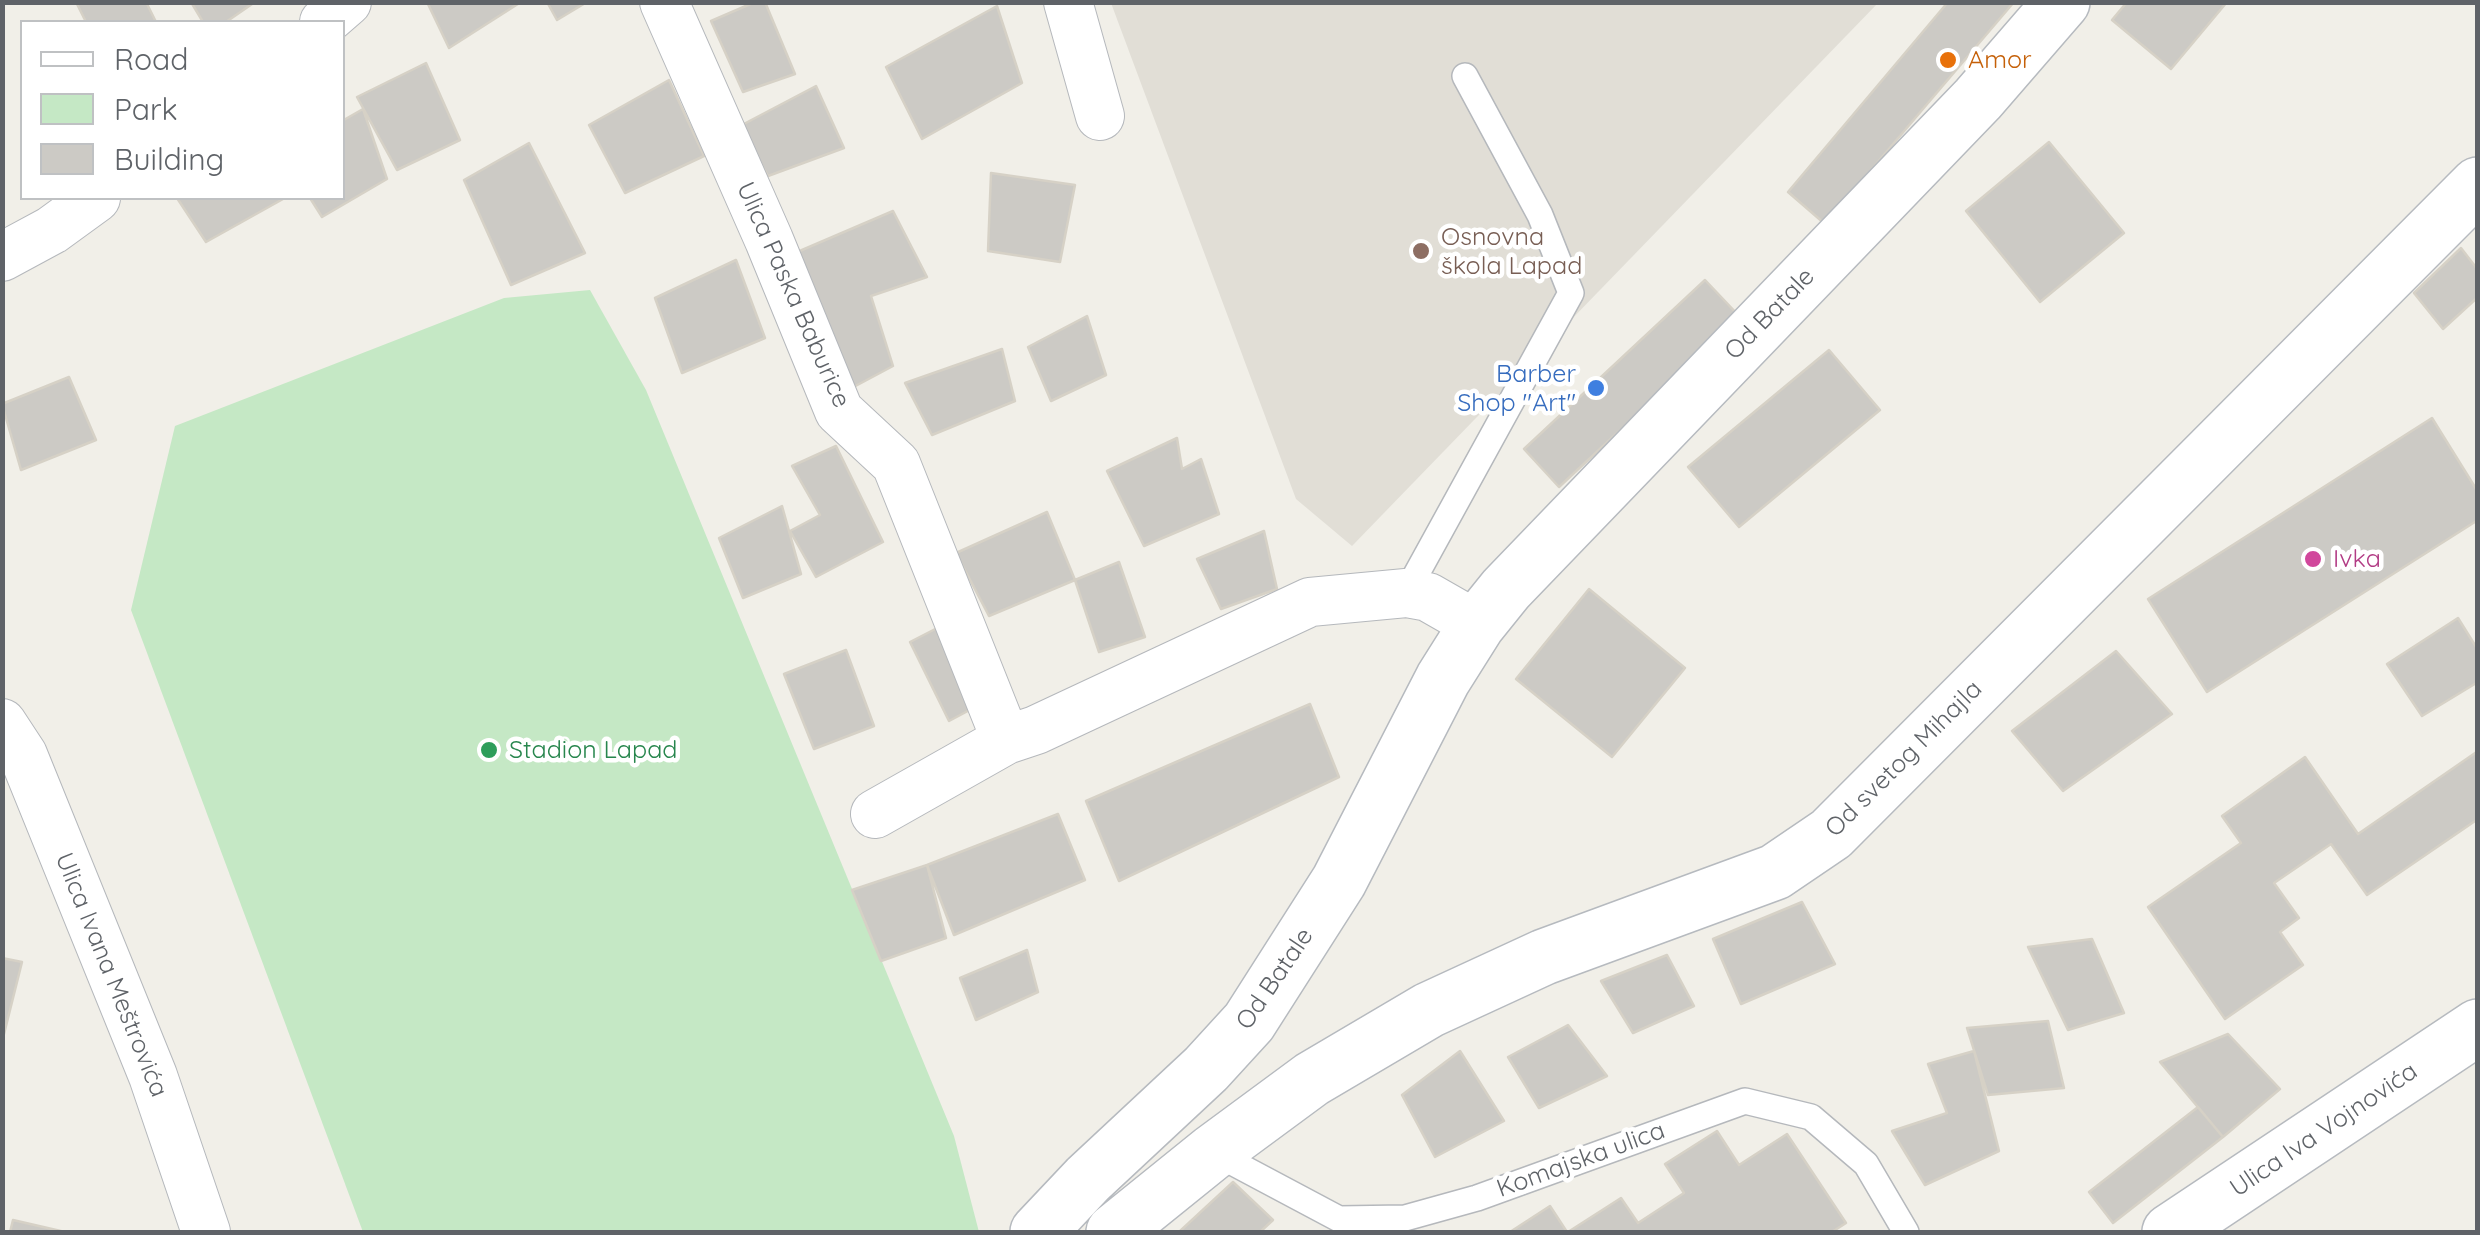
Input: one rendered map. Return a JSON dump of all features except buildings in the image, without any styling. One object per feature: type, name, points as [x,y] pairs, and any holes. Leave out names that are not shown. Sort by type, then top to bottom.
[{"type":"main road","name":"Od Batale","points":[[1038,1232],[1250,1022],[1338,881],[1443,679],[1477,624],[1506,589],[1978,99],[2062,2]]},
{"type":"main road","name":"Od svetog Mihajla","points":[[1114,1232],[1312,1078],[1429,1010],[1544,957],[1775,872],[1832,834],[2474,198]]},
{"type":"main road","name":"Ulica Iva Vojnovića","points":[[2170,1232],[2478,1027]]},
{"type":"street","points":[[326,20],[347,2]]},
{"type":"street","name":"Ulica Paska Baburice","points":[[664,2],[839,411],[896,464],[1006,740]]},
{"type":"street","points":[[1068,2],[1100,116]]},
{"type":"street","points":[[2,256],[52,230],[93,200]]},
{"type":"street","points":[[874,814],[1006,740],[1036,730],[1310,602],[1406,593],[1428,597],[1477,624]]},
{"type":"street","name":"Ulica Ivana Meštrovića","points":[[2,723],[23,755],[154,1076],[206,1232]]},
{"type":"lane","points":[[1406,593],[1570,294],[1540,215],[1465,76]]},
{"type":"lane","name":"Komajska ulica","points":[[1213,1152],[1339,1219],[1405,1218],[1477,1198],[1745,1100],[1811,1117],[1866,1164],[1906,1232]]},
{"type":"shaded area","name":"Osnovna škola Lapad","points":[[1111,3],[1878,3],[1352,546],[1296,499]]},
{"type":"green space","name":"Stadion Lapad","points":[[590,290],[646,390],[954,1136],[979,1232],[363,1232],[131,610],[175,426],[504,298]]},
{"type":"place","name":"Amor","points":[[1948,60]]},
{"type":"place","name":"Osnovna škola Lapad","points":[[1421,251]]},
{"type":"place","name":"Barber Shop \"Art\"","points":[[1596,388]]},
{"type":"place","name":"Ivka","points":[[2313,559]]},
{"type":"place","name":"Stadion Lapad","points":[[489,750]]}]
